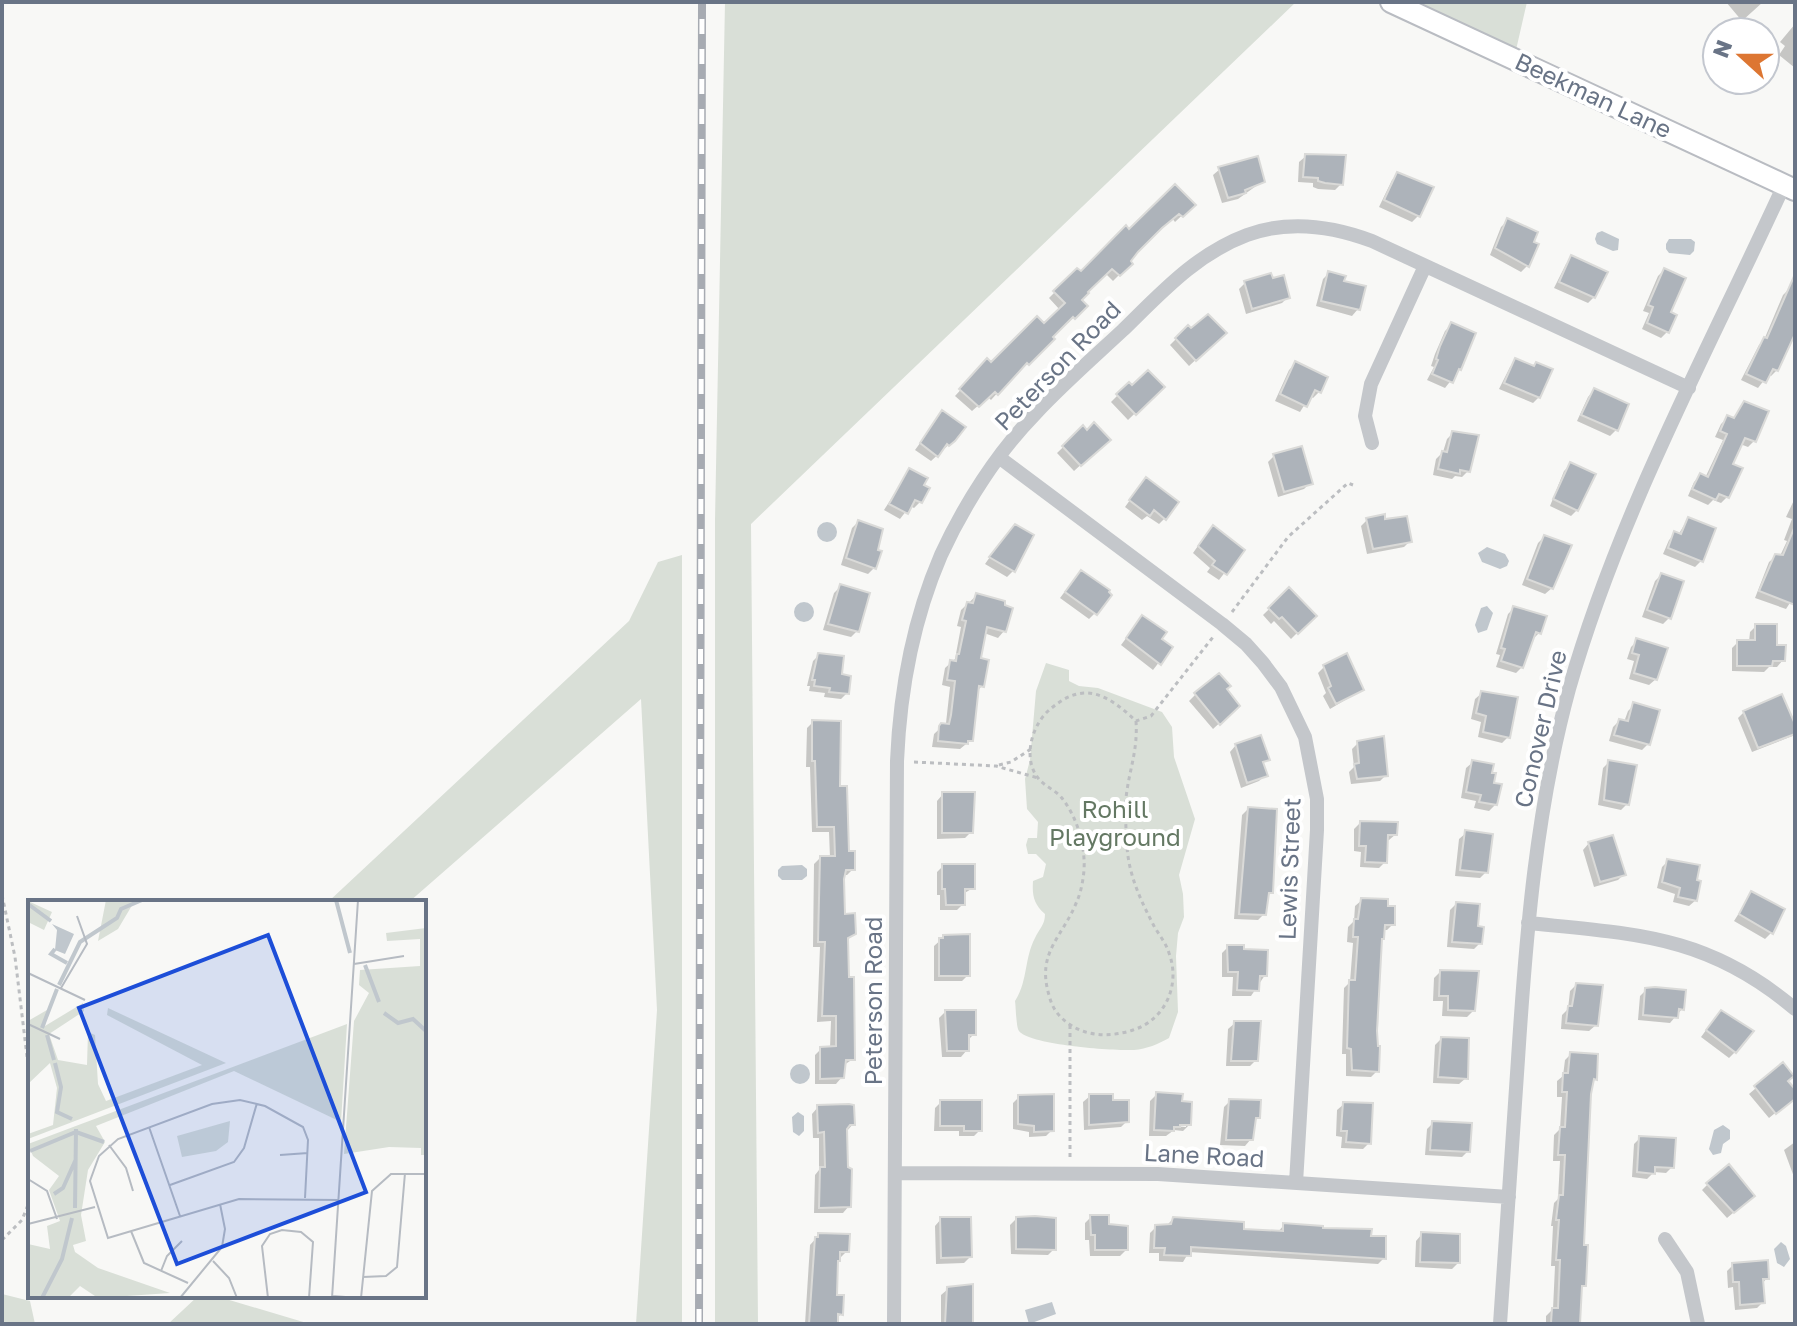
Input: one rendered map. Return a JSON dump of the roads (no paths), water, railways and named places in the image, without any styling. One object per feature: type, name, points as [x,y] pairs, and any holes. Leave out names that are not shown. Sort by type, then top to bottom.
[{"type":"street","name":"Beekman Lane","points":[[1391,2],[1790,188]]},
{"type":"street","name":"Conover Drive","points":[[1500,1324],[1528,923],[1546,794],[1569,692],[1616,550],[1689,388],[1790,188]]},
{"type":"street","name":"Peterson Road","points":[[894,1324],[897,761],[903,692],[925,598],[942,554],[967,506],[1034,415],[1200,258],[1251,234],[1285,227],[1318,227],[1347,232],[1689,388]]},
{"type":"street","points":[[1372,443],[1365,416],[1371,384],[1425,266]]},
{"type":"street","name":"Lewis Street","points":[[1000,458],[1246,644],[1281,687],[1300,726],[1313,767],[1317,814],[1296,1183]]},
{"type":"street","points":[[1528,923],[1661,938],[1696,948],[1744,971],[1795,1009]]},
{"type":"street","name":"Lane Road","points":[[895,1173],[1158,1174],[1509,1197]]},
{"type":"street","points":[[1665,1239],[1687,1272],[1698,1324]]},
{"type":"railway","points":[[699,1324],[702,2]]},
{"type":"park label","name":"Rohill Playground","points":[[1115,824]]}]
